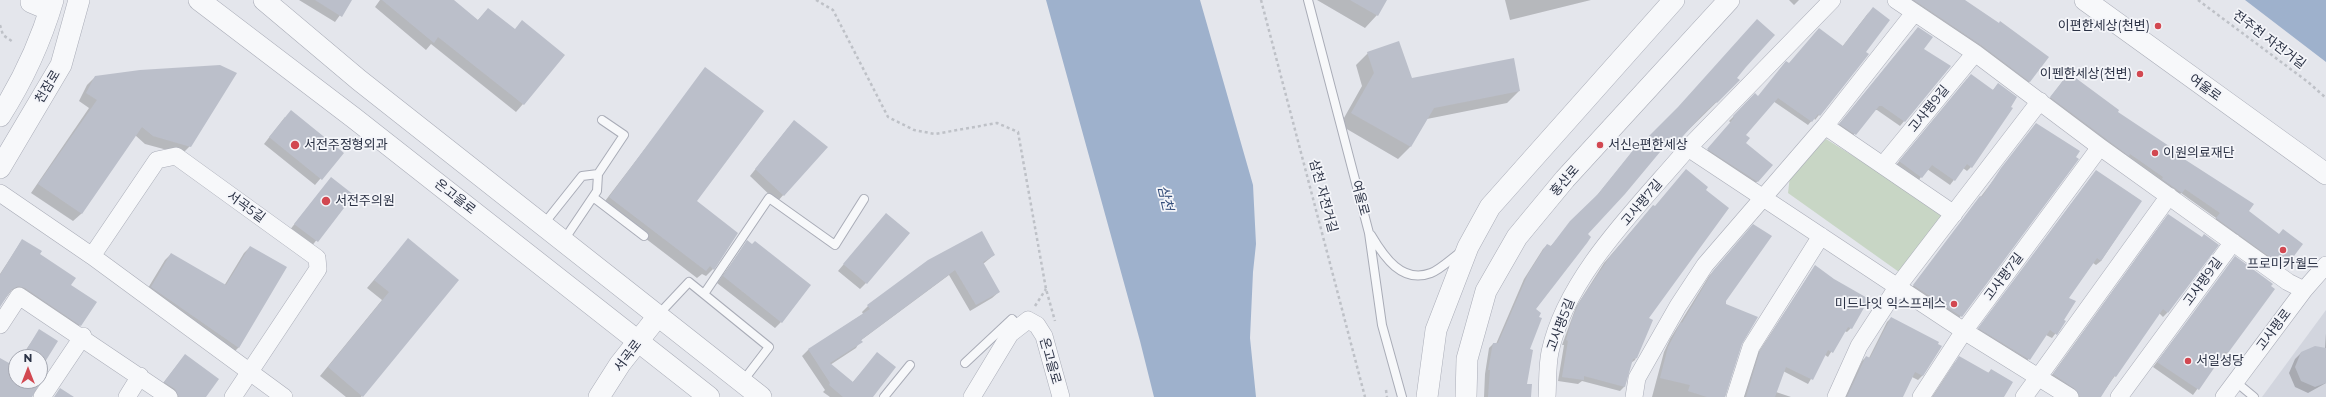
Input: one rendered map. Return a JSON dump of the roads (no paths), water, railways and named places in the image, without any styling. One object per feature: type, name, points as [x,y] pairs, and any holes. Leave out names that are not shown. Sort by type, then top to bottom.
[{"type":"street","points":[[31,0],[31,2],[51,5]]},
{"type":"street","name":"천잠로","points":[[0,168],[61,65],[79,0]]},
{"type":"street","name":"온고을로","points":[[199,0],[360,123],[709,397]]},
{"type":"street","points":[[264,0],[359,80],[761,397]]},
{"type":"street","points":[[1427,397],[1436,330],[1468,247],[1490,207],[1674,0]]},
{"type":"street","name":"홍산로","points":[[1466,397],[1467,359],[1486,291],[1517,237],[1565,179],[1729,0]]},
{"type":"street","name":"고사평7길","points":[[1595,258],[1688,148],[1832,0]]},
{"type":"street","points":[[1896,0],[1974,53],[2100,147],[2233,242],[2304,290]]},
{"type":"street","name":"여울로","points":[[2085,0],[2326,174]]},
{"type":"street","name":"천잠로","points":[[0,116],[13,96],[32,57],[51,5]]},
{"type":"street","points":[[1634,397],[1637,378],[1704,264],[1825,126],[1914,13]]},
{"type":"street","name":"고사평9길","points":[[1883,165],[1974,53]]},
{"type":"street","points":[[1837,396],[1859,346],[1898,286],[2040,101]]},
{"type":"street","points":[[1825,126],[1954,214]]},
{"type":"street","name":"고사평7길","points":[[1921,397],[1964,331],[2100,147]]},
{"type":"street","points":[[1688,148],[1964,331],[2070,397]]},
{"type":"street","name":"서곡5길","points":[[92,256],[157,160],[176,156],[317,258],[318,269],[233,397]]},
{"type":"street","points":[[0,193],[92,256],[284,397]]},
{"type":"street","points":[[2024,397],[2169,196]]},
{"type":"street","points":[[1735,397],[1751,347],[1821,236]]},
{"type":"street","name":"고사평9길","points":[[2119,397],[2233,242]]},
{"type":"street","name":"고사평5길","points":[[1548,397],[1549,352],[1566,305],[1595,258]]},
{"type":"street","name":"고사평로","points":[[2224,397],[2304,290],[2326,265]]},
{"type":"street","points":[[0,325],[20,296],[82,336],[169,397]]},
{"type":"street","name":"서곡로","points":[[599,397],[620,364],[658,316]]},
{"type":"street","name":"온고을로","points":[[1019,326],[1028,320],[1038,325],[1044,336],[1061,397]]},
{"type":"street","points":[[972,397],[1010,334],[1019,326]]},
{"type":"street","points":[[42,397],[82,336]]},
{"type":"street","points":[[127,397],[140,376]]},
{"type":"lane","name":"여울로","points":[[1308,0],[1369,233],[1382,325],[1402,397]]},
{"type":"lane","points":[[563,241],[597,191],[598,174],[624,135],[602,120]]},
{"type":"lane","points":[[543,225],[582,176],[598,174]]},
{"type":"lane","points":[[593,197],[644,236]]},
{"type":"lane","points":[[704,294],[769,198],[835,245],[864,198]]},
{"type":"lane","points":[[1369,233],[1384,256],[1397,270],[1414,276],[1431,273],[1468,247]]},
{"type":"lane","points":[[658,316],[689,282],[769,347],[742,382]]},
{"type":"lane","points":[[965,363],[1012,319],[1019,326]]},
{"type":"lane","points":[[884,397],[910,365]]},
{"type":"lane","points":[[2236,382],[2254,397]]},
{"type":"water","name":"삼천","points":[[1046,0],[1200,0],[1253,185],[1256,244],[1253,272],[1250,338],[1256,397],[1154,397]]},
{"type":"water","points":[[2245,0],[2326,0],[2326,62]]},
{"type":"place","name":"이편한세상(천변)","points":[[2158,26]]},
{"type":"place","name":"이펜한세상(천변)","points":[[2140,74]]},
{"type":"place","name":"서전주정형외과","points":[[295,145]]},
{"type":"place","name":"서신e편한세상","points":[[1600,145]]},
{"type":"place","name":"이원의료재단","points":[[2155,153]]},
{"type":"place","name":"서전주의원","points":[[326,201]]},
{"type":"place","name":"프로미카월드","points":[[2283,250]]},
{"type":"place","name":"미드나잇 익스프레스","points":[[1954,304]]},
{"type":"place","name":"서일성당","points":[[2188,361]]}]
